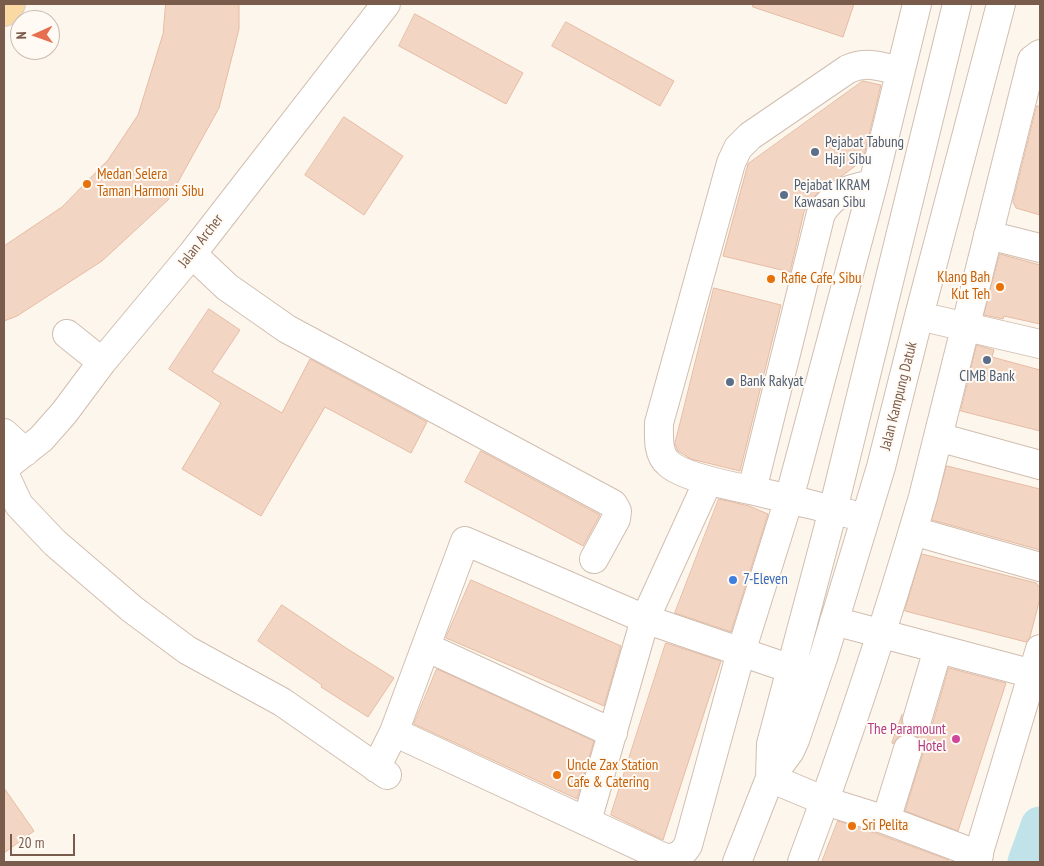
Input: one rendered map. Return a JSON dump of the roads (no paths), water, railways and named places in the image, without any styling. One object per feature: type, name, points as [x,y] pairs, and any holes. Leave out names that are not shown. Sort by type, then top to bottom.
[{"type":"main road","points":[[4,12],[10,4]]},
{"type":"street","name":"Jalan Archer","points":[[4,468],[40,439],[64,413],[102,362],[192,254],[386,4]]},
{"type":"street","points":[[394,732],[665,858],[675,858],[684,853],[688,845],[741,652],[790,499],[873,184],[899,71],[917,4]]},
{"type":"street","name":"Jalan Kampung Datuk","points":[[770,778],[771,744],[833,510],[957,4]]},
{"type":"street","name":"Jalan Kampung Datuk","points":[[737,862],[770,778],[790,751],[795,740],[866,518],[881,468],[1001,4]]},
{"type":"street","points":[[802,862],[882,635],[913,531],[988,235],[1036,57],[990,48]]},
{"type":"street","points":[[866,518],[708,481],[676,468],[667,463],[662,453],[658,438],[659,423],[731,163],[738,148],[750,136],[848,69],[859,64],[868,64],[899,71]]},
{"type":"street","points":[[752,490],[821,213],[829,201],[839,194],[854,188],[873,184]]},
{"type":"street","points":[[988,235],[1040,248]]},
{"type":"street","points":[[192,254],[227,287],[287,329],[613,504],[616,511],[616,519],[594,560]]},
{"type":"street","points":[[919,316],[1040,344]]},
{"type":"street","points":[[67,334],[102,362]]},
{"type":"street","points":[[4,433],[25,452]]},
{"type":"street","points":[[938,437],[1040,465]]},
{"type":"street","points":[[4,473],[19,504],[55,543],[132,609],[187,650],[282,702],[382,771],[394,732],[465,541],[645,619],[791,670]]},
{"type":"street","points":[[587,821],[645,619],[708,481]]},
{"type":"street","points":[[913,531],[1040,567]]},
{"type":"street","points":[[770,778],[825,801],[886,820],[977,859],[1037,662],[938,649],[834,621]]},
{"type":"street","points":[[426,647],[613,733]]},
{"type":"street","points":[[917,720],[938,649]]},
{"type":"street","points":[[886,820],[908,749]]},
{"type":"waterway","points":[[1027,862],[1040,826]]},
{"type":"place","name":"Pejabat Tabung Haji Sibu","points":[[815,152]]},
{"type":"place","name":"Medan Selera Taman Harmoni Sibu","points":[[87,184]]},
{"type":"place","name":"Pejabat IKRAM Kawasan Sibu","points":[[784,195]]},
{"type":"place","name":"Rafie Cafe, Sibu","points":[[771,279]]},
{"type":"place","name":"Klang Bah Kut Teh","points":[[1000,287]]},
{"type":"place","name":"CIMB Bank","points":[[987,360]]},
{"type":"place","name":"Bank Rakyat","points":[[730,382]]},
{"type":"place","name":"7-Eleven","points":[[733,580]]},
{"type":"place","name":"The Paramount Hotel","points":[[956,739]]},
{"type":"place","name":"Uncle Zax Station Cafe & Catering","points":[[557,775]]},
{"type":"place","name":"Sri Pelita","points":[[852,826]]}]
